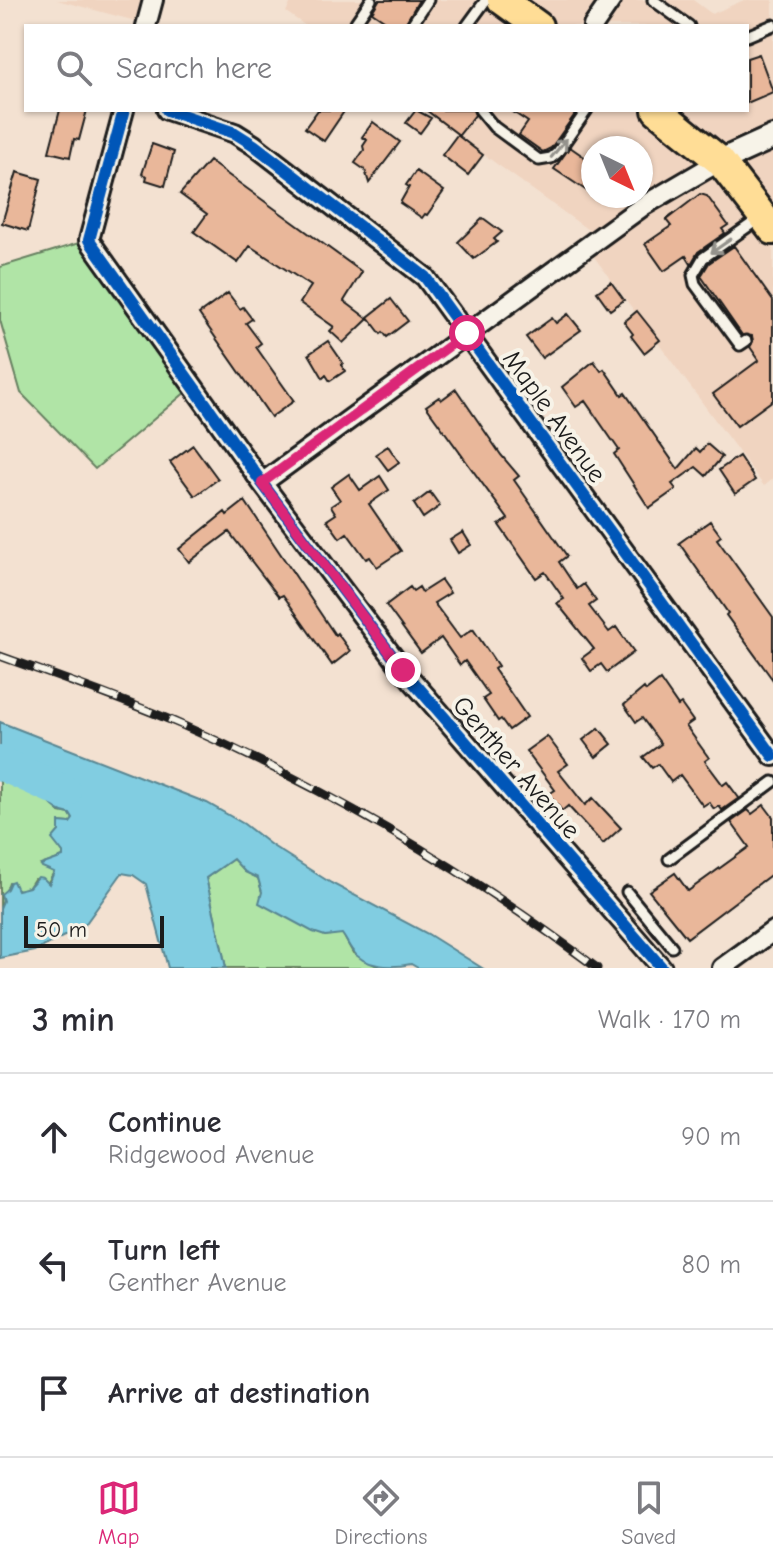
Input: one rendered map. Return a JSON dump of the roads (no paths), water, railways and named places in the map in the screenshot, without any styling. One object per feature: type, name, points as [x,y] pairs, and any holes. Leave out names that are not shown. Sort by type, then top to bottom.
[{"type":"main road","points":[[502,0],[532,24]]},
{"type":"main road","points":[[669,114],[720,161],[768,224]]},
{"type":"street","points":[[147,24],[153,0]]},
{"type":"street","points":[[594,24],[611,0]]},
{"type":"street","name":"Genther Avenue","points":[[123,112],[89,240],[262,483],[403,670],[662,968]]},
{"type":"street","name":"Maple Avenue","points":[[173,112],[235,133],[425,277],[773,756]]},
{"type":"street","points":[[262,483],[643,206],[697,172],[773,137]]},
{"type":"street","points":[[722,968],[773,931]]},
{"type":"lane","points":[[359,24],[356,22],[371,0]]},
{"type":"lane","points":[[412,24],[428,0]]},
{"type":"lane","points":[[468,24],[486,0]]},
{"type":"lane","points":[[653,0],[686,24]]},
{"type":"lane","points":[[749,35],[773,25]]},
{"type":"lane","points":[[482,112],[494,127],[539,160],[551,158],[557,153],[586,112]]},
{"type":"lane","points":[[746,341],[740,345],[695,284],[693,275],[703,258],[768,224]]},
{"type":"lane","points":[[669,859],[773,782]]},
{"type":"lane","points":[[627,892],[672,947]]},
{"type":"lane","points":[[639,941],[656,927]]},
{"type":"water","points":[[0,722],[207,803],[244,824],[331,883],[428,934],[482,968],[418,968],[411,964],[387,966],[364,960],[357,956],[342,934],[325,936],[313,932],[259,903],[262,892],[258,878],[245,872],[233,859],[206,878],[226,968],[168,968],[146,884],[133,875],[122,873],[84,926],[35,951],[0,958],[1,894],[13,881],[17,890],[29,887],[38,877],[49,884],[54,872],[41,865],[63,857],[52,839],[59,831],[59,822],[70,823],[73,819],[30,788],[16,768],[0,765]]},
{"type":"waterway","points":[[0,763],[64,792]]},
{"type":"railway","points":[[0,656],[160,715],[291,777],[397,834],[499,898],[597,968]]}]
